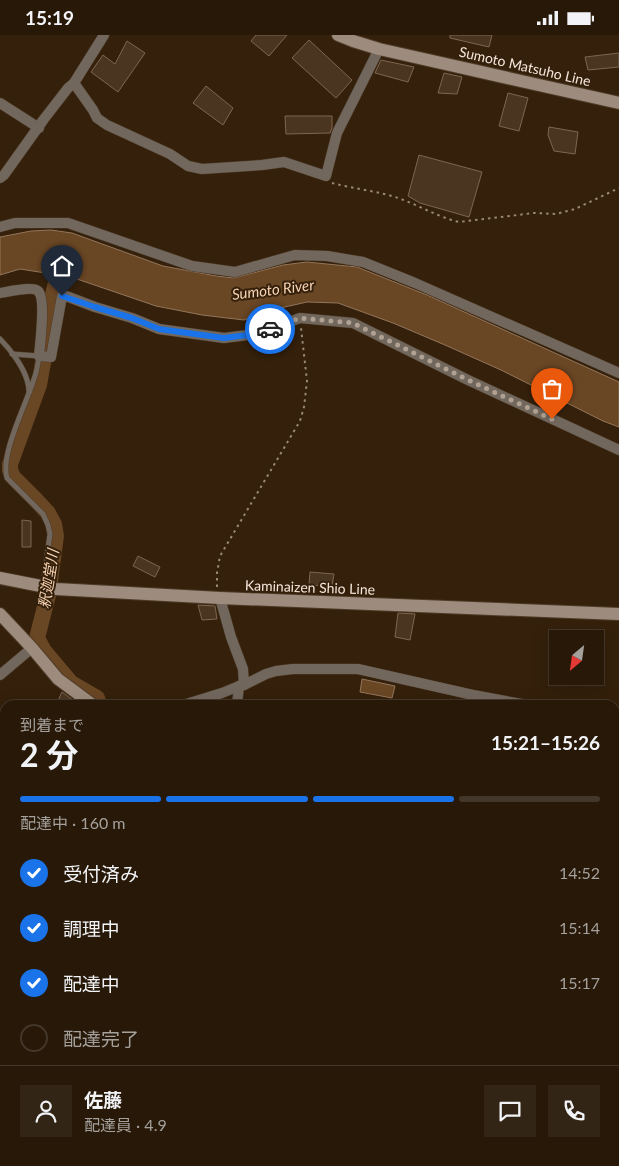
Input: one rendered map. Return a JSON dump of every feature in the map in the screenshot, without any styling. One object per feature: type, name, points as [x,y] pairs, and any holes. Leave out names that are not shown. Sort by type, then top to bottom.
[{"type":"main road","name":"Sumoto Matsuho Line","points":[[338,35],[379,49],[619,103]]},
{"type":"main road","name":"Kaminaizen Shio Line","points":[[0,578],[48,587],[220,598],[619,614]]},
{"type":"main road","points":[[0,614],[58,679],[87,700]]},
{"type":"street","points":[[0,178],[44,119],[74,83],[104,35]]},
{"type":"street","points":[[74,83],[97,118],[107,125],[170,154],[188,166],[202,169],[262,165],[284,161],[326,176],[338,133],[379,49]]},
{"type":"street","points":[[0,103],[39,128]]},
{"type":"street","points":[[0,227],[15,223],[68,223],[192,266],[235,272],[295,255],[328,256],[363,262],[619,373]]},
{"type":"street","points":[[0,293],[36,289],[39,291],[42,298],[39,357],[51,357],[62,296],[132,318],[159,329],[224,338],[256,334],[300,318],[353,323],[468,380],[619,450]]},
{"type":"street","points":[[220,598],[230,637],[243,669],[238,700]]},
{"type":"street","points":[[0,675],[32,648]]},
{"type":"street","points":[[199,700],[222,693],[266,674],[293,669],[358,669],[500,700]]},
{"type":"street","points":[[473,695],[471,698],[473,700]]},
{"type":"lane","points":[[0,339],[12,354],[27,379],[29,392]]},
{"type":"lane","points":[[12,354],[39,357],[35,378],[8,451],[5,472],[7,478],[43,514],[48,525],[50,533],[47,561],[48,587]]},
{"type":"path","points":[[326,176],[329,183],[401,199],[447,219],[459,221],[534,213],[556,214],[575,209],[619,188]]},
{"type":"path","points":[[220,598],[217,591],[217,573],[220,556],[300,421],[304,407],[307,381],[300,318]]},
{"type":"water","name":"Sumoto River","points":[[51,230],[72,233],[163,266],[216,276],[234,278],[283,265],[307,262],[357,267],[427,295],[619,382],[619,427],[445,345],[338,303],[307,302],[276,309],[244,320],[202,315],[156,306],[71,277],[20,269],[0,275],[0,237],[31,231]]},
{"type":"water","points":[[362,679],[395,686],[392,698],[360,692]]},
{"type":"building","points":[[256,35],[287,35],[269,56],[251,41]]},
{"type":"building","points":[[450,35],[492,35],[489,47],[450,38]]},
{"type":"building","points":[[309,40],[352,80],[336,98],[292,58]]},
{"type":"building","points":[[127,41],[145,53],[118,92],[91,72],[103,55],[115,64]]},
{"type":"building","points":[[619,53],[619,67],[588,70],[585,57]]},
{"type":"building","points":[[381,60],[414,67],[408,82],[375,73]]},
{"type":"building","points":[[444,73],[462,77],[457,94],[438,93]]},
{"type":"building","points":[[206,86],[233,108],[223,125],[193,103]]},
{"type":"building","points":[[508,93],[528,98],[519,131],[499,126]]},
{"type":"building","points":[[285,116],[332,116],[332,128],[330,133],[286,134]]},
{"type":"building","points":[[549,127],[578,132],[575,154],[554,151],[548,135]]},
{"type":"building","points":[[419,155],[482,172],[469,217],[420,203],[408,196]]},
{"type":"building","points":[[22,520],[31,521],[31,547],[22,547]]},
{"type":"building","points":[[138,556],[160,567],[155,577],[133,566]]},
{"type":"building","points":[[310,572],[334,574],[332,586],[309,585]]},
{"type":"building","points":[[198,605],[215,606],[217,619],[202,620]]},
{"type":"building","points":[[398,613],[415,614],[410,640],[395,637]]},
{"type":"building","points":[[62,692],[73,700],[58,700]]},
{"type":"waterway","name":"釈迦堂川","points":[[46,345],[51,303],[63,254]]},
{"type":"waterway","name":"釈迦堂川","points":[[44,357],[39,385],[10,464],[10,470],[13,477],[48,513],[54,524],[56,536],[48,595],[37,638],[44,651],[71,683],[98,700]]},
{"type":"way so far","points":[[270,329],[300,318],[353,323],[552,419]]},
{"type":"route","points":[[62,296],[132,318],[159,329],[224,338],[256,334],[270,329]]}]
